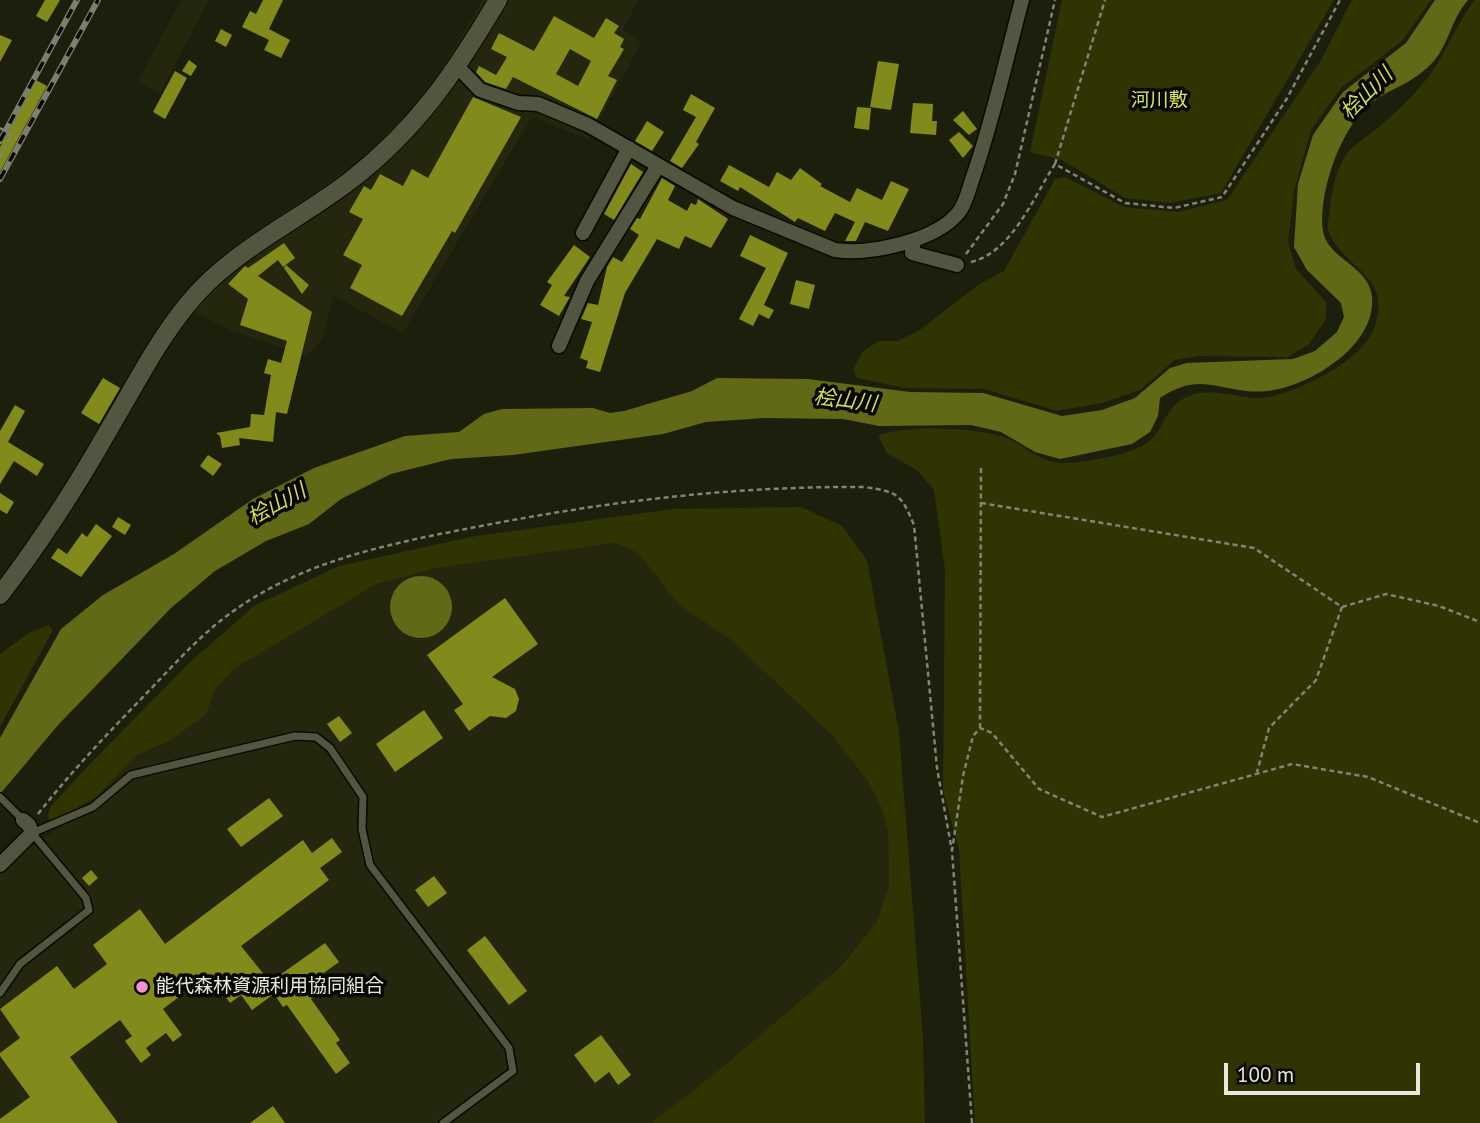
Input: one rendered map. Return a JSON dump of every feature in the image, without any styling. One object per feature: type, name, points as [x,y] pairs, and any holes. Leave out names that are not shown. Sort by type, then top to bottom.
[{"type":"street","points":[[0,595],[44,539],[141,373],[187,305],[219,273],[351,180],[399,139],[427,110],[458,67],[498,0]]},
{"type":"street","points":[[458,67],[480,90],[518,103],[538,104],[629,148],[733,208],[835,250],[852,253],[931,234],[951,221],[962,209],[981,155],[1022,0]]},
{"type":"street","points":[[583,233],[629,148]]},
{"type":"street","points":[[559,346],[587,281],[658,166]]},
{"type":"street","points":[[914,240],[912,253],[957,265]]},
{"type":"street","points":[[0,865],[28,826]]},
{"type":"lane","points":[[28,826],[93,807],[131,775],[295,736],[316,737],[330,748],[363,797],[362,829],[370,865],[509,1048],[513,1071],[443,1123]]},
{"type":"lane","points":[[0,797],[28,826],[86,898],[89,910],[20,964],[0,993]]},
{"type":"path","points":[[957,265],[1003,204],[1016,174],[1055,0]]},
{"type":"path","points":[[957,265],[989,258],[1014,230],[1055,164],[1105,0]]},
{"type":"path","points":[[1055,164],[1125,203],[1174,208],[1222,197],[1286,100],[1340,0]]},
{"type":"path","points":[[0,128],[12,135],[0,157]]},
{"type":"path","points":[[952,851],[963,776],[973,736],[980,728],[981,467]]},
{"type":"path","points":[[28,826],[72,770],[183,655],[229,614],[291,578],[340,558],[424,537],[593,504],[668,494],[865,487],[893,491],[904,502],[914,525],[937,768],[952,851],[972,1123]]},
{"type":"path","points":[[981,503],[1254,548],[1342,607]]},
{"type":"path","points":[[1342,607],[1386,594],[1439,606],[1480,622]]},
{"type":"path","points":[[1257,772],[1269,729],[1316,680],[1342,607]]},
{"type":"path","points":[[980,728],[992,733],[1039,789],[1102,817],[1292,764],[1368,777],[1480,823]]},
{"type":"shaded area","points":[[181,0],[209,0],[160,93],[138,81]]},
{"type":"shaded area","points":[[483,0],[638,0],[623,30],[641,43],[589,139],[532,117],[403,333],[334,296],[322,339],[308,356],[230,330],[176,304],[241,241],[362,159],[426,94]]},
{"type":"shaded area","points":[[614,543],[638,553],[679,605],[730,639],[766,671],[833,736],[869,783],[881,807],[888,833],[889,885],[877,921],[841,965],[719,1070],[651,1123],[0,1123],[0,873],[12,859],[50,834],[96,797],[137,755],[168,742],[206,715],[215,690],[235,668],[377,584],[437,568]]},
{"type":"green space","name":"河川敷","points":[[1062,0],[1334,0],[1221,193],[1170,203],[1125,198],[1062,160],[1030,152]]},
{"type":"green space","points":[[1352,0],[1431,0],[1402,41],[1341,88],[1311,130],[1294,191],[1288,241],[1296,269],[1326,302],[1326,319],[1309,344],[1288,357],[1199,356],[1175,360],[1140,390],[1102,403],[1057,411],[984,389],[904,388],[857,378],[853,370],[863,351],[879,341],[897,341],[920,330],[978,285],[1004,271],[1055,179],[1065,177],[1124,207],[1178,212],[1227,200],[1321,60]]},
{"type":"green space","points":[[1475,0],[1480,0],[1480,1123],[975,1123],[959,849],[943,791],[945,570],[934,490],[918,471],[887,453],[878,436],[922,429],[976,431],[1004,437],[1053,462],[1091,460],[1127,452],[1144,445],[1152,439],[1171,409],[1187,397],[1216,392],[1251,398],[1268,397],[1314,381],[1345,362],[1368,339],[1379,309],[1372,284],[1345,256],[1329,233],[1331,200],[1338,171],[1351,149],[1395,112],[1429,76]]},
{"type":"green space","points":[[801,507],[842,526],[867,560],[899,732],[923,1038],[925,1123],[651,1123],[719,1070],[842,965],[877,921],[889,885],[888,833],[881,807],[869,783],[833,736],[730,639],[679,605],[638,553],[615,543],[437,568],[377,584],[235,668],[215,690],[206,715],[168,742],[137,755],[96,797],[52,823],[47,816],[51,806],[85,769],[189,663],[254,606],[339,566],[470,537],[672,509]]},
{"type":"green space","points":[[48,625],[53,630],[0,727],[0,654],[27,634]]},
{"type":"water","name":"桧山川","points":[[1435,0],[1468,0],[1437,58],[1416,77],[1362,111],[1342,141],[1329,178],[1322,214],[1323,230],[1334,251],[1363,276],[1370,287],[1372,300],[1370,317],[1358,340],[1344,355],[1318,373],[1271,391],[1246,391],[1202,384],[1183,386],[1160,398],[1158,416],[1150,432],[1132,444],[1060,459],[1035,452],[1001,432],[971,425],[879,426],[843,419],[764,418],[706,422],[663,434],[513,455],[451,459],[391,474],[341,499],[309,524],[266,541],[215,571],[171,608],[59,724],[0,794],[0,738],[61,629],[103,595],[174,554],[253,499],[314,468],[405,436],[459,432],[484,414],[502,409],[593,408],[610,413],[624,411],[692,391],[717,378],[808,379],[910,392],[983,393],[1062,416],[1102,410],[1135,398],[1170,368],[1187,363],[1293,359],[1315,351],[1337,332],[1344,317],[1341,303],[1307,270],[1294,247],[1298,184],[1313,135],[1343,92],[1406,43]]},
{"type":"water","points":[[415,576],[427,576],[443,585],[450,595],[450,619],[443,629],[427,638],[415,638],[404,633],[395,624],[390,613],[390,601],[395,590],[404,581]]},
{"type":"building","points":[[45,0],[60,0],[47,22],[36,16]]},
{"type":"building","points":[[263,0],[283,0],[269,29],[290,40],[281,58],[264,50],[269,40],[242,27],[250,11],[256,14]]},
{"type":"building","points":[[554,16],[594,38],[606,18],[619,26],[614,33],[624,39],[620,47],[624,49],[608,76],[617,80],[597,119],[513,77],[506,89],[485,82],[476,72],[479,66],[496,75],[507,57],[491,49],[499,33],[534,51]],"holes":[[[570,49],[591,61],[578,86],[556,74]]]},
{"type":"building","points":[[221,29],[232,35],[226,47],[215,41]]},
{"type":"building","points":[[0,35],[12,40],[0,62]]},
{"type":"building","points":[[189,60],[197,66],[191,76],[182,71]]},
{"type":"building","points":[[878,61],[899,64],[891,110],[870,107]]},
{"type":"building","points":[[175,71],[187,78],[165,119],[153,112]]},
{"type":"building","points":[[36,80],[47,86],[0,172],[0,147]]},
{"type":"building","points":[[691,94],[715,108],[696,142],[699,144],[682,168],[670,161],[696,117],[683,110]]},
{"type":"building","points":[[473,97],[521,117],[455,233],[452,231],[402,316],[350,288],[362,265],[343,255],[363,219],[349,212],[364,186],[371,190],[380,174],[403,186],[412,169],[428,178]]},
{"type":"building","points":[[913,103],[933,104],[932,121],[937,121],[936,135],[910,133]]},
{"type":"building","points":[[857,107],[871,108],[869,130],[854,128]]},
{"type":"building","points":[[963,111],[977,129],[969,135],[953,120]]},
{"type":"building","points":[[647,121],[664,132],[652,151],[635,141]]},
{"type":"building","points":[[959,132],[973,146],[963,158],[949,140]]},
{"type":"building","points":[[631,164],[643,172],[614,220],[604,214]]},
{"type":"building","points":[[729,165],[769,187],[777,172],[791,180],[800,168],[822,184],[820,186],[850,202],[857,188],[882,200],[891,181],[909,189],[888,231],[865,222],[856,241],[845,241],[855,222],[835,213],[825,231],[798,218],[795,222],[740,187],[738,191],[720,181]]},
{"type":"building","points":[[662,178],[675,186],[668,200],[687,211],[691,203],[696,205],[698,199],[728,219],[711,248],[685,236],[679,249],[657,239],[625,293],[600,372],[586,368],[588,361],[580,358],[592,322],[581,319],[588,303],[598,305],[607,267],[613,257],[622,262],[639,235],[630,229],[637,218],[640,219]]},
{"type":"building","points":[[750,235],[788,253],[764,305],[774,310],[769,319],[759,314],[753,326],[739,319],[766,268],[740,256]]},
{"type":"building","points":[[284,243],[295,258],[283,267],[278,260],[258,276],[312,312],[287,414],[276,412],[273,442],[239,438],[240,445],[222,448],[220,436],[216,433],[250,427],[251,414],[264,415],[271,375],[264,373],[268,359],[281,363],[287,341],[240,325],[248,299],[228,284],[245,266],[248,268]]},
{"type":"building","points":[[574,245],[590,257],[564,296],[570,297],[559,316],[540,305],[552,285],[547,282]]},
{"type":"building","points":[[286,265],[309,285],[302,294],[284,268]]},
{"type":"building","points":[[796,280],[815,285],[809,309],[790,304]]},
{"type":"building","points":[[103,378],[120,388],[99,424],[81,413]]},
{"type":"building","points":[[15,405],[25,411],[8,442],[44,464],[37,476],[14,461],[0,484],[0,431]]},
{"type":"building","points":[[208,455],[222,464],[213,476],[200,466]]},
{"type":"building","points":[[0,493],[14,502],[7,514],[0,510]]},
{"type":"building","points":[[118,517],[131,525],[125,535],[112,527]]},
{"type":"building","points":[[96,524],[112,536],[81,577],[51,558],[58,548],[67,554],[82,533],[87,537]]},
{"type":"building","points":[[505,598],[538,644],[492,677],[515,689],[519,699],[516,711],[506,718],[490,716],[469,731],[454,710],[463,704],[427,655]]},
{"type":"building","points":[[424,710],[443,738],[395,772],[376,744]]},
{"type":"building","points":[[339,716],[352,733],[340,742],[327,724]]},
{"type":"building","points":[[269,798],[283,816],[241,847],[227,829]]},
{"type":"building","name":"能代森林資源利用協同組合","points":[[332,838],[342,852],[320,868],[329,880],[241,946],[270,982],[325,943],[339,962],[311,982],[319,993],[311,999],[340,1040],[336,1043],[350,1063],[336,1074],[287,1005],[283,1007],[274,994],[252,1010],[241,995],[230,1003],[209,974],[163,1009],[182,1035],[173,1042],[166,1033],[146,1048],[151,1055],[141,1063],[125,1041],[132,1036],[120,1020],[70,1057],[118,1123],[0,1123],[0,1119],[30,1097],[0,1056],[0,1053],[20,1038],[0,1009],[57,966],[74,989],[107,964],[93,945],[140,909],[165,944],[303,840],[312,853]]},
{"type":"building","points":[[91,870],[98,878],[89,886],[82,878]]},
{"type":"building","points":[[434,876],[447,893],[428,907],[415,890]]},
{"type":"building","points":[[485,936],[527,991],[509,1005],[467,950]]},
{"type":"building","points":[[601,1035],[631,1075],[618,1085],[609,1072],[595,1083],[574,1055]]},
{"type":"building","points":[[273,1106],[285,1123],[250,1123]]},
{"type":"railway","points":[[0,141],[77,0]]},
{"type":"railway","points":[[0,179],[98,0]]},
{"type":"place","name":"能代森林資源利用協同組合","points":[[142,987]]}]
